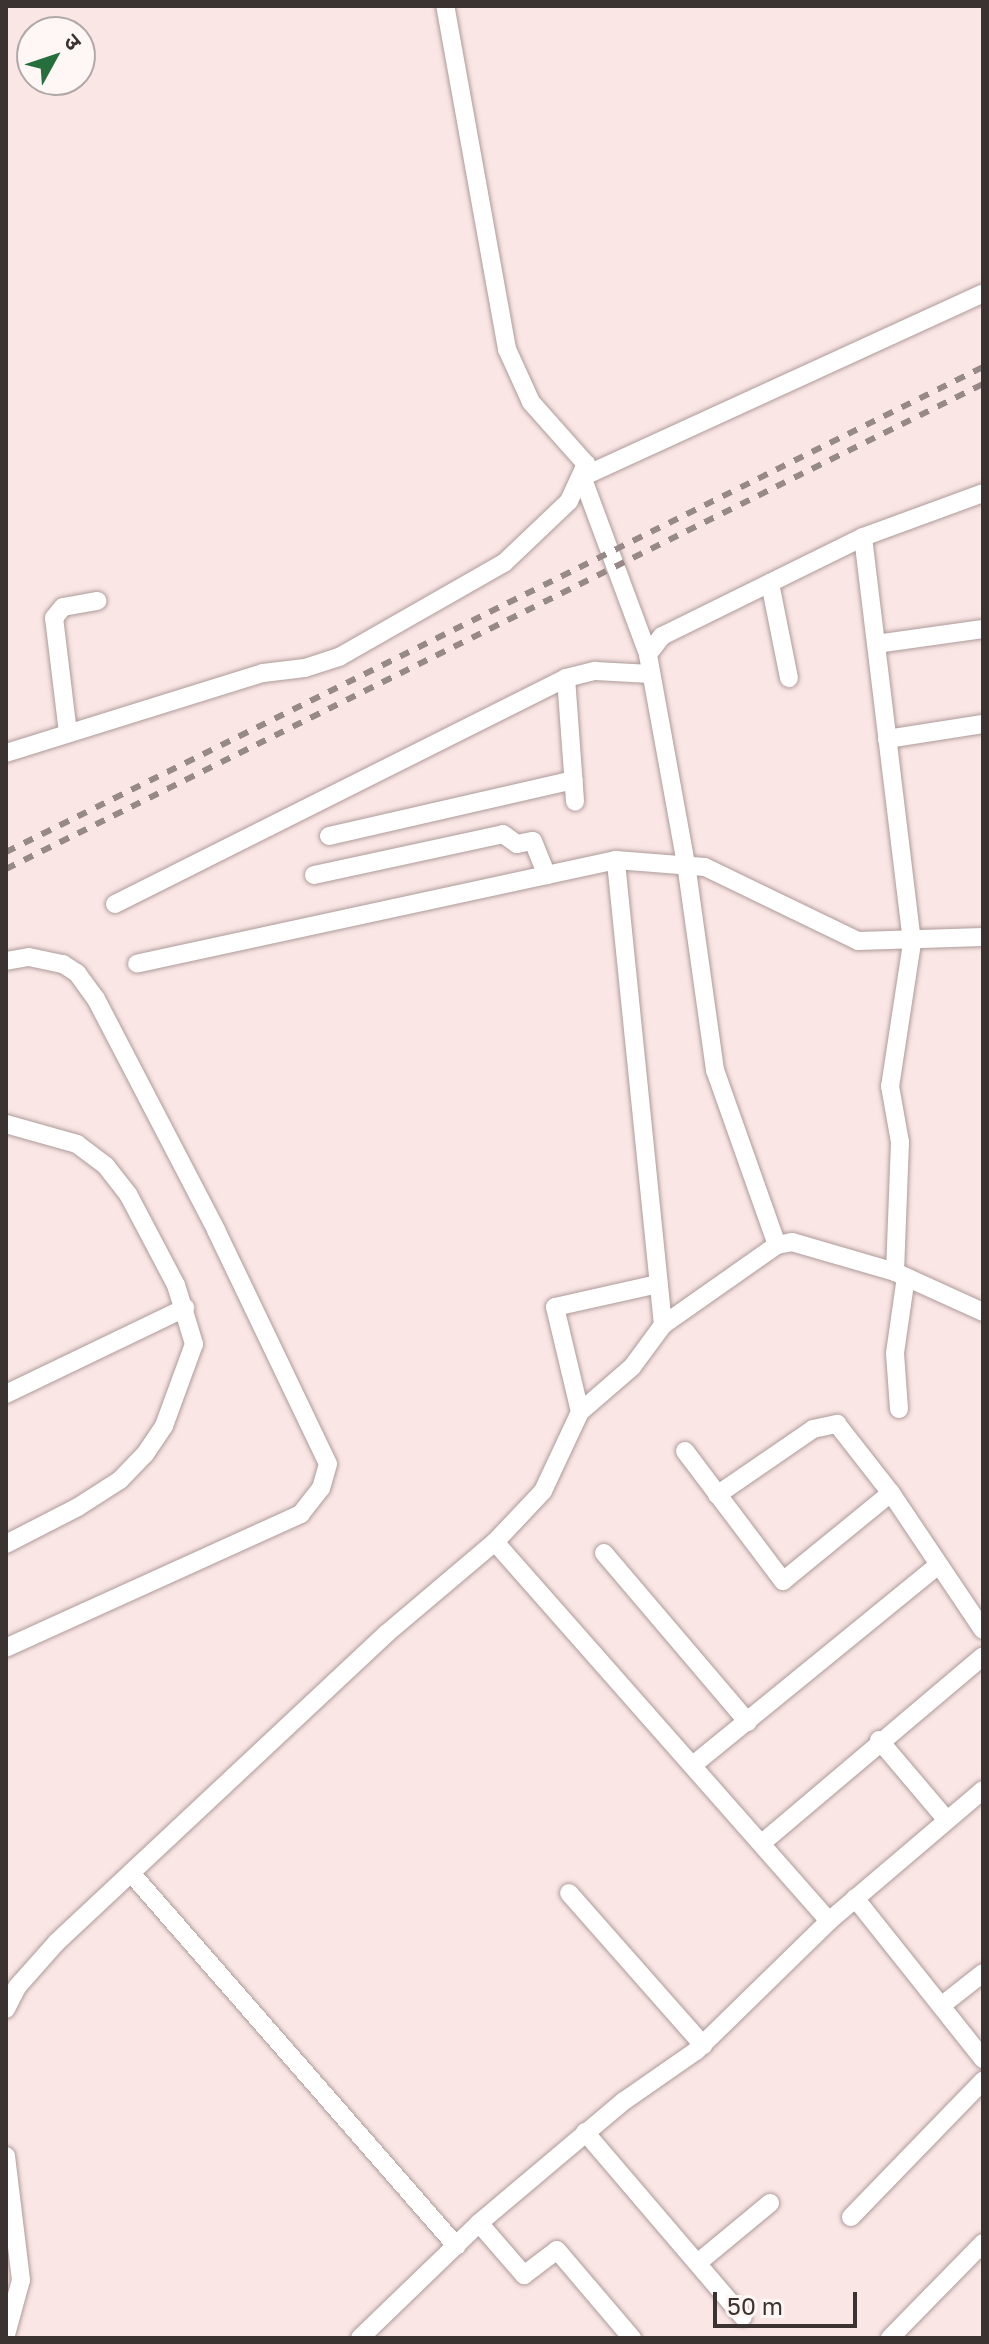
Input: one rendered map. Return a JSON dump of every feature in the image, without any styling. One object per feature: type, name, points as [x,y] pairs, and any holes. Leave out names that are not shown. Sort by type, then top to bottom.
[{"type":"street","points":[[445,6],[507,349],[531,402],[583,457],[582,477],[648,654],[686,864],[715,1070],[777,1245]]},
{"type":"street","points":[[6,753],[263,673],[305,668],[339,657],[504,563],[569,501],[582,477],[983,293]]},
{"type":"street","points":[[648,654],[662,636],[863,537],[983,493]]},
{"type":"street","points":[[863,537],[912,943],[890,1086],[900,1142],[901,1274],[895,1353],[899,1409]]},
{"type":"street","points":[[770,583],[789,678]]},
{"type":"street","points":[[68,733],[54,618],[63,607],[97,601]]},
{"type":"street","points":[[876,644],[983,629]]},
{"type":"street","points":[[115,904],[566,678],[595,671],[651,674]]},
{"type":"street","points":[[566,678],[575,802]]},
{"type":"street","points":[[887,739],[983,724]]},
{"type":"street","points":[[329,836],[574,780]]},
{"type":"street","points":[[314,875],[503,834],[517,844],[533,841],[547,875]]},
{"type":"street","points":[[616,860],[663,1325]]},
{"type":"street","points":[[137,964],[616,860],[705,867],[858,941],[912,943],[983,937]]},
{"type":"street","points":[[6,961],[29,957],[63,964],[77,973],[96,999],[216,1230],[328,1464],[321,1488],[301,1514],[6,1648]]},
{"type":"street","points":[[6,1124],[77,1144],[106,1166],[128,1194],[193,1327],[191,1361],[164,1426],[145,1454],[120,1480],[78,1507],[6,1544]]},
{"type":"street","points":[[6,2009],[17,1987],[57,1942],[386,1634],[495,1542],[543,1491],[580,1412],[632,1367],[663,1325],[777,1245],[804,1244],[901,1274],[983,1312]]},
{"type":"street","points":[[580,1412],[555,1307],[658,1284]]},
{"type":"street","points":[[6,1394],[185,1308]]},
{"type":"street","points":[[717,1495],[783,1447],[832,1423],[841,1427],[891,1493],[937,1566],[983,1630]]},
{"type":"street","points":[[685,1451],[783,1581],[891,1493]]},
{"type":"street","points":[[495,1542],[829,1921]]},
{"type":"street","points":[[604,1553],[748,1722]]},
{"type":"street","points":[[693,1765],[937,1566]]},
{"type":"street","points":[[762,1843],[879,1740],[983,1656]]},
{"type":"street","points":[[879,1740],[946,1819]]},
{"type":"street","points":[[363,2337],[479,2223],[585,2132],[703,2045],[829,1921],[946,1819],[982,1793]]},
{"type":"street","points":[[131,1873],[456,2246]]},
{"type":"street","points":[[569,1893],[703,2045]]},
{"type":"street","points":[[855,1898],[983,2059]]},
{"type":"street","points":[[941,2006],[983,1973]]},
{"type":"street","points":[[851,2217],[983,2081]]},
{"type":"street","points":[[585,2132],[700,2261],[743,2317]]},
{"type":"street","points":[[6,2156],[21,2280],[6,2335]]},
{"type":"street","points":[[700,2261],[770,2203]]},
{"type":"street","points":[[479,2223],[521,2274],[557,2250],[632,2338]]},
{"type":"street","points":[[890,2338],[983,2243]]},
{"type":"railway","points":[[6,852],[983,367]]},
{"type":"railway","points":[[6,869],[983,384]]}]
